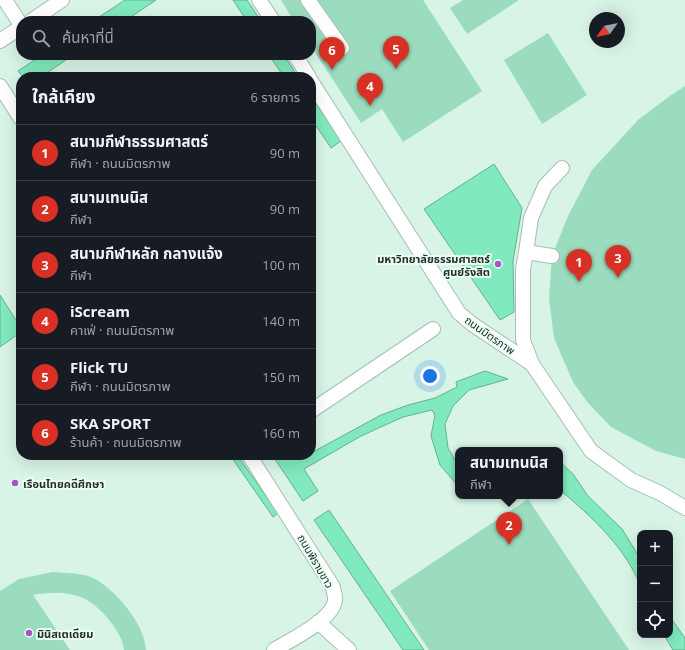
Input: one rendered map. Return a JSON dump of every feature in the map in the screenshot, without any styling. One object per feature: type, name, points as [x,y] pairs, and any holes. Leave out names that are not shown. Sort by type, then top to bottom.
[{"type":"street","points":[[5,0],[16,18]]},
{"type":"street","points":[[38,16],[62,0]]},
{"type":"street","points":[[308,0],[342,48]]},
{"type":"street","points":[[266,2],[271,16]]},
{"type":"street","points":[[0,41],[16,30]]},
{"type":"street","points":[[298,60],[306,72]]},
{"type":"street","points":[[0,86],[16,111]]},
{"type":"street","name":"ถนนมิตรภาพ","points":[[316,89],[459,313],[472,324],[532,364],[591,451],[631,480],[685,507]]},
{"type":"street","points":[[532,364],[524,340],[523,269],[531,218],[546,186],[562,168]]},
{"type":"street","points":[[526,252],[552,256]]},
{"type":"street","points":[[316,408],[433,329]]},
{"type":"street","name":"ถนนพิราบขาว","points":[[252,460],[333,587],[335,600],[329,613],[318,622],[274,650]]},
{"type":"street","points":[[318,622],[349,650]]},
{"type":"shaded area","name":"มหาวิทยาลัยธรรมศาสตร์ ศูนย์รังสิต","points":[[0,0],[685,0],[685,650],[0,650]]},
{"type":"shaded area","points":[[125,0],[156,0],[132,16],[101,16]]},
{"type":"shaded area","points":[[233,0],[247,0],[258,16],[244,16]]},
{"type":"shaded area","points":[[281,0],[423,0],[482,91],[403,142],[382,109],[361,123],[316,54],[316,16],[291,16]]},
{"type":"shaded area","points":[[463,0],[519,0],[467,34],[450,8]]},
{"type":"shaded area","points":[[548,33],[587,95],[542,124],[504,60]]},
{"type":"shaded area","points":[[34,60],[66,60],[48,72],[18,71]]},
{"type":"shaded area","points":[[272,60],[287,60],[295,72],[281,72]]},
{"type":"shaded area","points":[[685,86],[685,459],[656,451],[611,427],[588,403],[573,382],[554,338],[549,299],[552,256],[568,216],[592,170],[638,120]]},
{"type":"shaded area","points":[[316,104],[341,141],[331,148],[316,126]]},
{"type":"shaded area","points":[[494,164],[522,208],[513,261],[514,312],[500,320],[424,209]]},
{"type":"shaded area","points":[[0,295],[16,320],[16,336],[0,347]]},
{"type":"shaded area","points":[[485,371],[508,379],[469,390],[453,406],[445,424],[448,448],[455,460],[455,482],[440,465],[431,436],[435,415],[432,410],[403,417],[361,436],[304,469],[318,491],[303,501],[275,460],[316,460],[316,450],[381,415],[408,405],[435,398],[457,387],[456,382]]},
{"type":"shaded area","points":[[233,460],[241,460],[278,513],[273,517]]},
{"type":"shaded area","points":[[563,465],[573,474],[588,496],[622,529],[637,553],[637,578],[626,558],[595,521],[563,493]]},
{"type":"shaded area","points":[[528,499],[629,650],[429,650],[390,591]]},
{"type":"shaded area","points":[[329,510],[424,650],[403,650],[314,520]]},
{"type":"shaded area","points":[[53,572],[89,576],[102,583],[119,599],[135,619],[144,640],[146,650],[124,650],[123,643],[115,627],[103,613],[83,598],[71,594],[45,593],[33,595],[70,650],[0,650],[0,591],[19,579]]},
{"type":"shaded area","points":[[673,621],[685,638],[685,650],[673,650],[666,638],[673,638]]},
{"type":"place","name":"Flick TU","points":[[396,69]]},
{"type":"place","name":"SKA SPORT","points":[[332,70]]},
{"type":"place","name":"iScream","points":[[370,106]]},
{"type":"place","name":"มหาวิทยาลัยธรรมศาสตร์ ศูนย์รังสิต","points":[[498,264]]},
{"type":"place","name":"สนามกีฬาหลัก กลางแจ้ง","points":[[618,278]]},
{"type":"place","name":"สนามกีฬาธรรมศาสตร์","points":[[579,282]]},
{"type":"place","name":"เรือนไทยคดีศึกษา","points":[[15,483]]},
{"type":"place","name":"สนามเทนนิส","points":[[509,545]]},
{"type":"place","name":"มินิสเตเดียม","points":[[29,633]]}]
